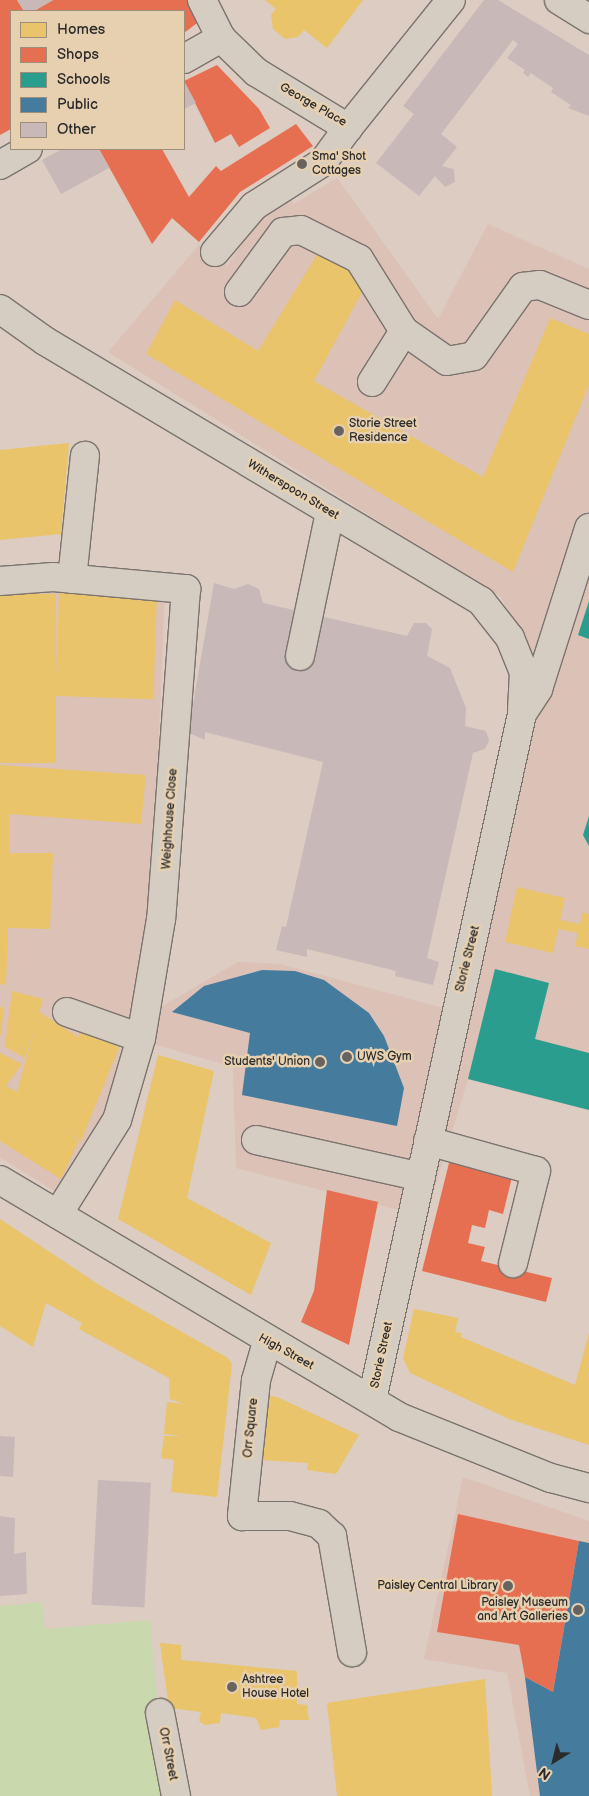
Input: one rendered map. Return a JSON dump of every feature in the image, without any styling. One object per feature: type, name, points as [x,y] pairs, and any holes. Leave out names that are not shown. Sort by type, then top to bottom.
[{"type":"street","name":"George Place","points":[[202,0],[221,38],[256,72],[348,128],[452,0]]},
{"type":"street","points":[[559,0],[589,19]]},
{"type":"street","points":[[185,58],[221,38]]},
{"type":"street","points":[[215,252],[254,206],[323,162],[348,128]]},
{"type":"street","points":[[0,165],[26,150]]},
{"type":"street","points":[[239,292],[283,232],[302,230],[359,259],[404,331],[448,360],[460,362],[474,356],[523,287],[540,285],[589,305]]},
{"type":"street","name":"Witherspoon Street","points":[[0,309],[45,341],[481,601],[510,638],[524,672],[522,714]]},
{"type":"street","points":[[372,382],[404,331]]},
{"type":"street","points":[[72,579],[85,456]]},
{"type":"street","points":[[300,656],[330,512]]},
{"type":"street","name":"Storie Street","points":[[372,1400],[522,714],[538,688],[589,528]]},
{"type":"street","name":"Weighhouse Close","points":[[0,580],[72,579],[186,589],[161,919],[141,1038],[117,1120],[58,1214]]},
{"type":"street","points":[[67,1012],[141,1038]]},
{"type":"street","points":[[256,1140],[421,1177]]},
{"type":"street","points":[[428,1141],[536,1171],[513,1263]]},
{"type":"street","name":"High Street","points":[[0,1180],[267,1342],[372,1400],[452,1440],[550,1478],[589,1488]]},
{"type":"street","name":"Orr Square","points":[[267,1342],[256,1380],[242,1516],[290,1516],[319,1524],[332,1536],[352,1652]]},
{"type":"street","name":"Orr Street","points":[[160,1713],[176,1796]]},
{"type":"shaded area","points":[[337,178],[438,319],[488,224],[589,269],[589,1110],[468,1079],[426,1217],[236,1168],[233,1067],[150,1043],[161,1007],[238,962],[280,964],[455,1011],[538,688],[502,598],[108,352],[199,245],[227,266],[269,204],[288,192],[294,204]]},
{"type":"shaded area","points":[[0,590],[165,591],[151,921],[127,1066],[67,1199],[0,1157]]},
{"type":"shaded area","points":[[463,1477],[589,1521],[589,1796],[530,1796],[507,1673],[424,1659]]},
{"type":"green space","points":[[42,1602],[45,1629],[150,1620],[166,1796],[0,1796],[0,1606]]},
{"type":"building: Homes","points":[[265,0],[363,0],[327,48],[304,30],[298,37],[285,39],[273,29],[271,15],[276,9]]},
{"type":"building: Homes","name":"Storie Street Residence","points":[[318,253],[368,281],[314,381],[483,477],[550,318],[589,334],[589,385],[513,572],[146,354],[175,300],[258,351]]},
{"type":"building: Homes","points":[[69,443],[61,534],[0,540],[0,450]]},
{"type":"building: Homes","points":[[59,593],[157,596],[153,699],[55,696]]},
{"type":"building: Homes","points":[[0,594],[56,594],[56,763],[0,763]]},
{"type":"building: Homes","points":[[0,765],[146,775],[141,824],[9,814],[9,853],[53,853],[50,929],[8,928],[6,985],[0,984]]},
{"type":"building: Homes","points":[[517,887],[565,898],[560,920],[580,924],[583,912],[589,914],[589,949],[575,946],[578,933],[558,929],[553,953],[505,942]]},
{"type":"building: Homes","points":[[12,991],[43,999],[39,1012],[78,1037],[86,1026],[119,1048],[81,1141],[66,1132],[79,1141],[61,1179],[0,1141],[0,1053],[22,1064],[6,1086],[17,1092],[35,1027],[25,1058],[5,1047]]},
{"type":"building: Homes","points":[[0,1007],[4,1007],[1,1035],[0,1035]]},
{"type":"building: Homes","points":[[158,1055],[214,1071],[187,1198],[271,1243],[251,1295],[118,1219]]},
{"type":"building: Homes","points":[[0,1219],[101,1286],[228,1358],[232,1364],[217,1497],[171,1492],[174,1460],[161,1458],[164,1436],[182,1436],[164,1434],[167,1402],[184,1404],[170,1399],[169,1378],[79,1329],[82,1323],[46,1303],[33,1347],[0,1326]]},
{"type":"building: Homes","points":[[414,1309],[458,1318],[455,1332],[462,1333],[461,1337],[575,1385],[589,1333],[589,1445],[509,1419],[410,1373],[403,1358]]},
{"type":"building: Homes","points":[[271,1396],[277,1397],[359,1435],[336,1474],[307,1470],[308,1463],[262,1460],[265,1403]]},
{"type":"building: Homes","name":"Ashtree House Hotel","points":[[160,1643],[181,1645],[181,1660],[297,1671],[297,1704],[307,1705],[309,1720],[280,1720],[279,1727],[261,1730],[256,1718],[221,1713],[220,1723],[205,1725],[199,1721],[201,1712],[169,1708]]},
{"type":"building: Homes","points":[[485,1679],[492,1796],[337,1796],[327,1703]]},
{"type":"building: Shops","points":[[0,0],[17,0],[23,10],[10,10],[10,130],[0,135]]},
{"type":"building: Shops","points":[[53,0],[191,0],[205,17],[185,32],[185,10],[36,10]]},
{"type":"building: Shops","points":[[217,65],[259,109],[270,128],[239,147],[231,134],[215,143],[185,81]]},
{"type":"building: Shops","points":[[296,124],[313,146],[240,192],[199,242],[172,218],[152,244],[100,150],[163,150],[189,197],[216,166],[221,171]]},
{"type":"building: Shops","points":[[450,1159],[512,1177],[503,1214],[489,1210],[485,1228],[472,1225],[468,1243],[485,1247],[481,1261],[552,1278],[546,1302],[422,1271]]},
{"type":"building: Shops","points":[[327,1190],[378,1202],[349,1345],[301,1322],[314,1291]]},
{"type":"building: Shops","name":"Paisley Central Library","points":[[458,1514],[579,1541],[553,1692],[525,1677],[519,1645],[437,1632]]},
{"type":"building: Schools","points":[[589,601],[589,639],[578,635]]},
{"type":"building: Schools","points":[[589,816],[589,846],[583,835]]},
{"type":"building: Schools","points":[[495,969],[549,983],[535,1039],[589,1053],[589,1110],[468,1079]]},
{"type":"building: Public","name":"Students' Union","points":[[262,970],[295,971],[324,980],[369,1013],[384,1036],[404,1088],[397,1126],[242,1095],[250,1033],[172,1012],[204,986]]},
{"type":"building: Public","name":"Paisley Museum and Art Galleries","points":[[579,1541],[589,1543],[589,1796],[540,1796],[525,1677],[553,1692]]},
{"type":"building: Other","points":[[17,0],[53,0],[36,10],[23,10]]},
{"type":"building: Other","points":[[484,0],[498,0],[589,55],[589,116],[568,108],[571,105],[551,92],[553,88],[531,73],[528,77],[523,73],[525,70],[507,58],[518,44],[513,40],[441,134],[457,147],[442,166],[454,169],[455,182],[445,187],[435,176],[419,196],[376,163],[414,114],[403,106]]},
{"type":"building: Other","points":[[185,83],[196,103],[185,108]]},
{"type":"building: Other","points":[[60,150],[100,150],[109,168],[61,194],[42,160]]},
{"type":"building: Other","points":[[214,583],[234,589],[248,584],[259,589],[263,603],[407,636],[414,623],[426,623],[432,629],[427,656],[450,668],[466,708],[465,726],[486,731],[489,741],[485,749],[473,753],[427,958],[439,962],[433,985],[395,976],[396,971],[307,949],[307,957],[276,950],[282,926],[286,927],[323,762],[205,732],[205,740],[184,731],[188,704],[193,704]]},
{"type":"building: Other","points":[[0,1436],[15,1437],[13,1477],[0,1476]]},
{"type":"building: Other","points":[[98,1480],[151,1483],[144,1608],[91,1605]]},
{"type":"building: Other","points":[[0,1516],[15,1518],[14,1554],[26,1552],[27,1594],[0,1596]]},
{"type":"place","name":"Sma' Shot Cottages","points":[[302,164]]},
{"type":"place","name":"Storie Street Residence","points":[[339,431]]},
{"type":"place","name":"UWS Gym","points":[[347,1057]]},
{"type":"place","name":"Students' Union","points":[[320,1062]]},
{"type":"place","name":"Paisley Central Library","points":[[508,1586]]},
{"type":"place","name":"Paisley Museum and Art Galleries","points":[[578,1610]]},
{"type":"place","name":"Ashtree House Hotel","points":[[232,1687]]}]
